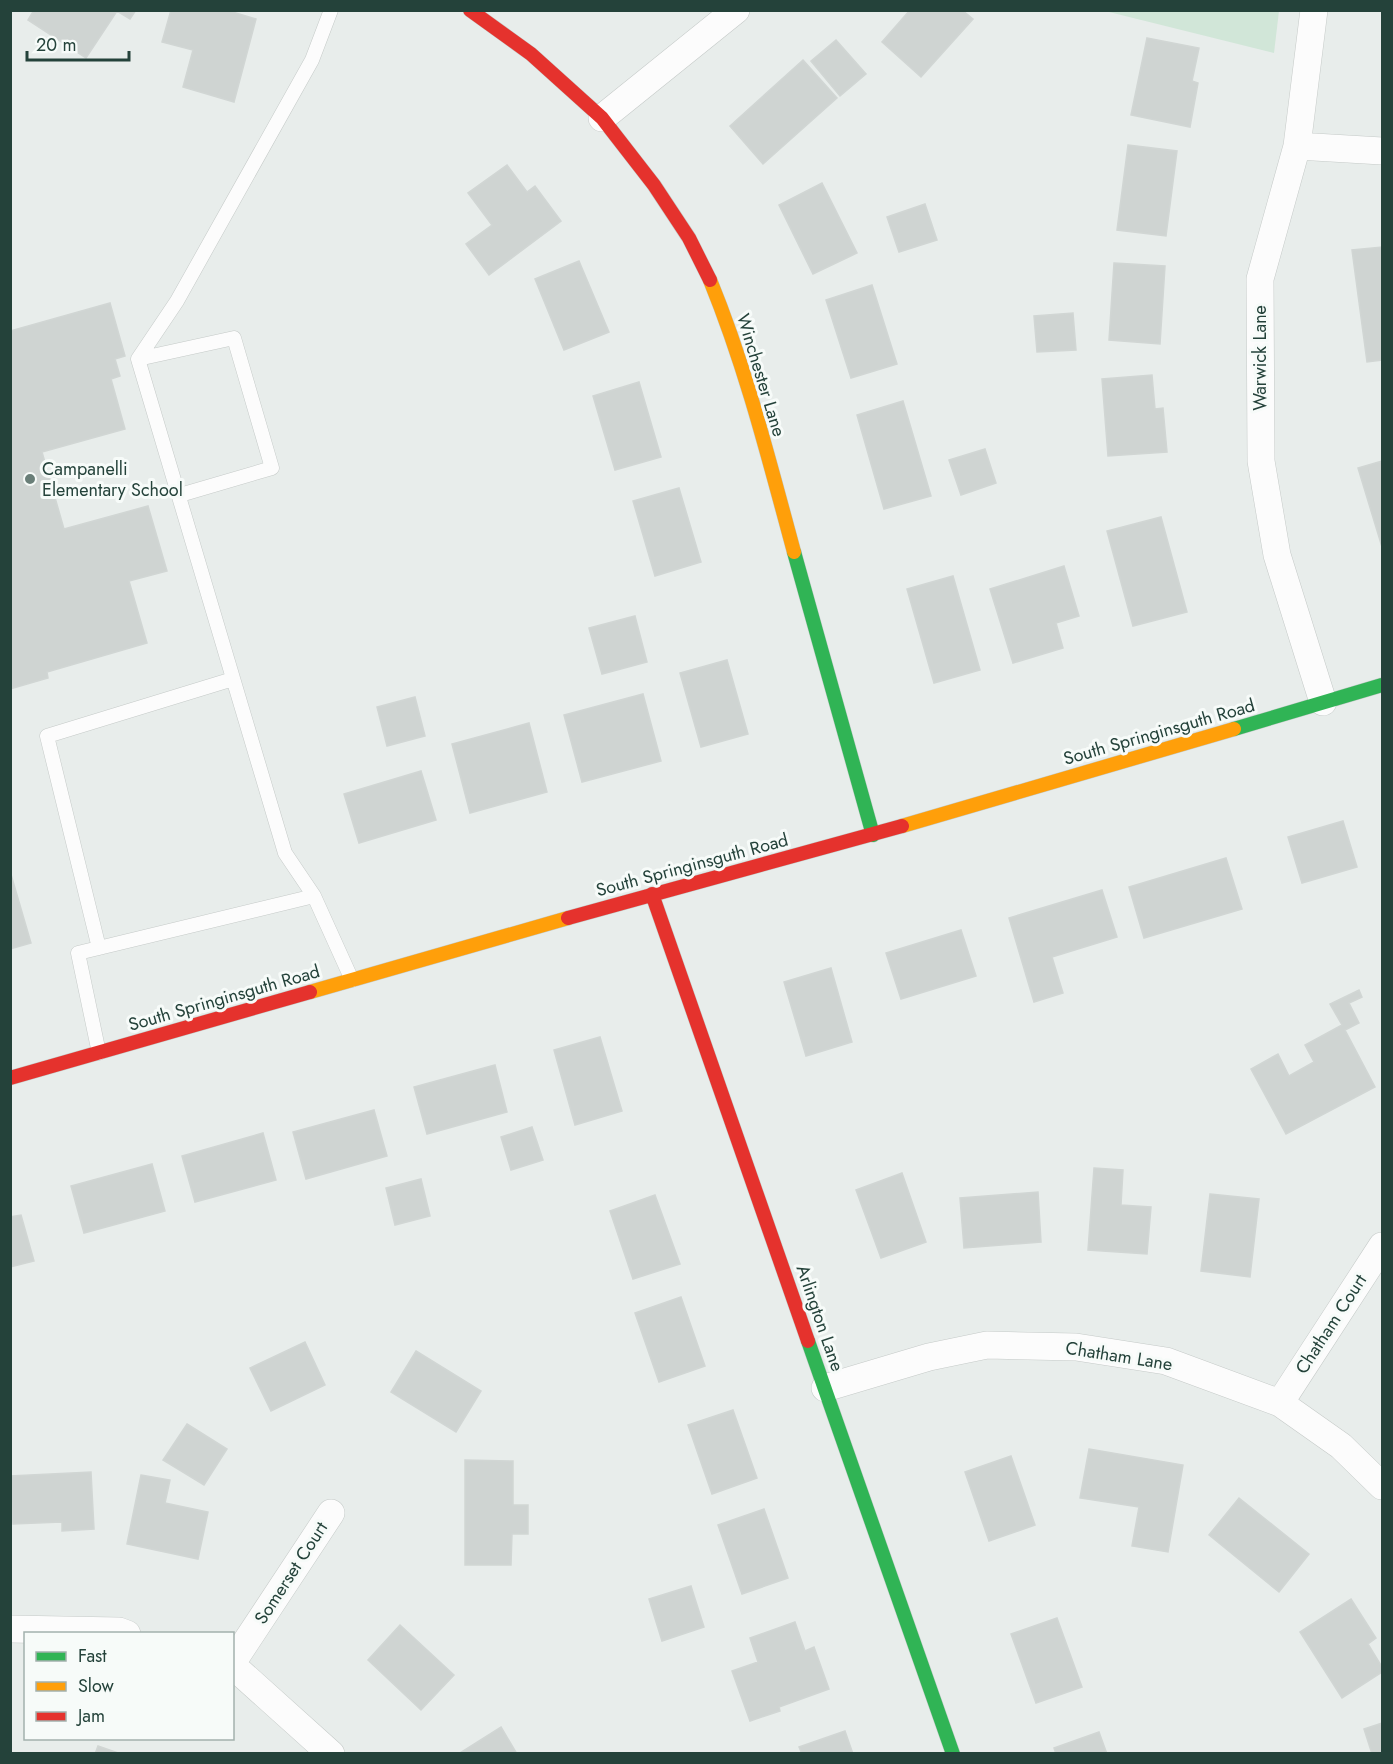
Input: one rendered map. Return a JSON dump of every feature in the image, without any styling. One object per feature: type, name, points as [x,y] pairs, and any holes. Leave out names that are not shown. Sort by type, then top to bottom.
[{"type":"street","name":"Winchester Lane","points":[[470,10],[531,54],[602,118],[654,185],[689,238],[709,278],[745,374],[873,835]]},
{"type":"street","points":[[602,118],[736,10]]},
{"type":"street","name":"Warwick Lane","points":[[1314,10],[1297,146],[1260,279],[1261,461],[1277,555],[1323,702]]},
{"type":"street","points":[[1297,146],[1383,151]]},
{"type":"street","name":"South Springinsguth Road","points":[[10,1078],[652,894],[873,835],[1383,686]]},
{"type":"street","name":"Arlington Lane","points":[[652,894],[953,1754]]},
{"type":"street","name":"Chatham Court","points":[[1280,1403],[1383,1246]]},
{"type":"street","name":"Chatham Lane","points":[[825,1388],[929,1357],[987,1346],[1076,1347],[1166,1361],[1280,1403],[1341,1446],[1383,1486]]},
{"type":"street","name":"Somerset Court","points":[[234,1661],[331,1513]]},
{"type":"street","points":[[10,1629],[122,1632]]},
{"type":"street","points":[[234,1666],[331,1754]]},
{"type":"lane","points":[[138,359],[177,301],[312,60],[331,10]]},
{"type":"lane","points":[[138,359],[234,338],[272,468],[180,495]]},
{"type":"lane","points":[[138,359],[285,853],[314,896],[352,980]]},
{"type":"lane","points":[[99,948],[46,736],[233,679]]},
{"type":"lane","points":[[99,1053],[78,953],[314,896]]},
{"type":"green space","points":[[1105,11],[1279,11],[1274,53]]},
{"type":"building","points":[[34,10],[136,10],[130,19],[117,11],[86,58],[28,20]]},
{"type":"building","points":[[171,10],[226,10],[256,19],[234,102],[183,87],[193,50],[162,42]]},
{"type":"building","points":[[910,10],[962,10],[973,19],[921,77],[882,42]]},
{"type":"building","points":[[1147,38],[1199,48],[1192,81],[1198,83],[1190,127],[1131,115]]},
{"type":"building","points":[[836,40],[866,74],[840,96],[811,61]]},
{"type":"building","points":[[803,60],[837,98],[763,164],[730,126]]},
{"type":"building","points":[[1128,145],[1177,151],[1166,236],[1117,230]]},
{"type":"building","points":[[507,165],[527,192],[535,186],[561,221],[489,275],[466,244],[492,225],[468,193]]},
{"type":"building","points":[[822,183],[857,253],[813,274],[779,205]]},
{"type":"building","points":[[925,204],[937,240],[899,252],[887,217]]},
{"type":"building","points":[[1382,247],[1382,360],[1367,362],[1352,250]]},
{"type":"building","points":[[579,261],[609,332],[564,350],[535,279]]},
{"type":"building","points":[[1114,263],[1165,266],[1160,344],[1109,340]]},
{"type":"building","points":[[872,285],[897,364],[851,378],[826,300]]},
{"type":"building","name":"Campanelli Elementary School","points":[[110,303],[125,356],[115,359],[120,376],[111,379],[125,429],[42,452],[64,529],[148,506],[167,571],[129,581],[147,643],[47,672],[48,678],[10,689],[10,331]]},
{"type":"building","points":[[1073,313],[1076,350],[1037,352],[1034,316]]},
{"type":"building","points":[[1152,375],[1155,409],[1163,408],[1167,452],[1108,456],[1102,379]]},
{"type":"building","points":[[639,382],[661,457],[615,470],[593,396]]},
{"type":"building","points":[[903,401],[931,496],[884,509],[857,415]]},
{"type":"building","points":[[985,449],[996,483],[961,495],[949,460]]},
{"type":"building","points":[[1382,461],[1382,547],[1358,468]]},
{"type":"building","points":[[679,488],[701,562],[655,576],[633,501]]},
{"type":"building","points":[[1161,517],[1187,612],[1133,626],[1107,531]]},
{"type":"building","points":[[1064,566],[1079,616],[1056,623],[1063,648],[1013,663],[990,589]]},
{"type":"building","points":[[953,576],[980,670],[934,683],[907,589]]},
{"type":"building","points":[[635,616],[647,662],[602,674],[589,628]]},
{"type":"building","points":[[727,660],[748,734],[701,747],[680,673]]},
{"type":"building","points":[[643,694],[661,761],[582,782],[564,715]]},
{"type":"building","points":[[415,697],[425,736],[387,746],[377,707]]},
{"type":"building","points":[[529,723],[547,792],[470,813],[452,744]]},
{"type":"building","points":[[421,771],[436,820],[359,843],[344,794]]},
{"type":"building","points":[[1343,821],[1357,867],[1302,883],[1288,837]]},
{"type":"building","points":[[1226,858],[1242,909],[1144,938],[1129,887]]},
{"type":"building","points":[[10,871],[31,943],[10,949]]},
{"type":"building","points":[[1102,890],[1117,937],[1052,957],[1063,993],[1034,1002],[1009,918]]},
{"type":"building","points":[[961,930],[976,976],[901,999],[886,953]]},
{"type":"building","points":[[831,968],[852,1042],[806,1056],[784,982]]},
{"type":"building","points":[[1359,990],[1362,997],[1349,1003],[1359,1023],[1345,1030],[1375,1087],[1286,1134],[1251,1069],[1278,1054],[1289,1076],[1314,1062],[1305,1045],[1342,1025],[1330,1004]]},
{"type":"building","points":[[600,1037],[622,1111],[575,1125],[554,1050]]},
{"type":"building","points":[[495,1065],[507,1112],[427,1134],[414,1087]]},
{"type":"building","points":[[374,1110],[387,1156],[306,1179],[293,1132]]},
{"type":"building","points":[[532,1127],[543,1160],[511,1170],[501,1137]]},
{"type":"building","points":[[263,1133],[276,1180],[195,1202],[182,1156]]},
{"type":"building","points":[[152,1164],[165,1211],[84,1233],[71,1186]]},
{"type":"building","points":[[1094,1168],[1123,1170],[1121,1205],[1151,1207],[1147,1254],[1088,1250]]},
{"type":"building","points":[[902,1173],[926,1242],[881,1258],[856,1190]]},
{"type":"building","points":[[421,1179],[430,1216],[395,1225],[386,1188]]},
{"type":"building","points":[[1038,1192],[1041,1242],[964,1248],[960,1198]]},
{"type":"building","points":[[1210,1194],[1259,1199],[1250,1277],[1201,1271]]},
{"type":"building","points":[[655,1195],[680,1264],[633,1279],[610,1211]]},
{"type":"building","points":[[21,1215],[34,1261],[10,1267],[10,1217]]},
{"type":"building","points":[[681,1297],[705,1366],[659,1382],[635,1313]]},
{"type":"building","points":[[305,1342],[325,1385],[271,1411],[250,1368]]},
{"type":"building","points":[[416,1351],[481,1391],[456,1432],[391,1392]]},
{"type":"building","points":[[733,1410],[757,1478],[712,1494],[688,1425]]},
{"type":"building","points":[[187,1424],[227,1449],[204,1485],[163,1460]]},
{"type":"building","points":[[1089,1449],[1183,1465],[1168,1552],[1132,1546],[1139,1507],[1080,1498]]},
{"type":"building","points":[[1011,1456],[1035,1525],[989,1541],[965,1472]]},
{"type":"building","points":[[465,1460],[513,1461],[513,1505],[528,1505],[528,1534],[512,1534],[511,1565],[465,1565]]},
{"type":"building","points":[[91,1472],[94,1529],[62,1531],[62,1522],[13,1524],[10,1476]]},
{"type":"building","points":[[141,1475],[170,1480],[165,1503],[208,1512],[198,1559],[127,1544]]},
{"type":"building","points":[[1239,1498],[1309,1554],[1279,1592],[1209,1535]]},
{"type":"building","points":[[764,1509],[788,1578],[742,1594],[718,1525]]},
{"type":"building","points":[[691,1586],[704,1627],[662,1641],[649,1599]]},
{"type":"building","points":[[1351,1599],[1376,1638],[1368,1644],[1382,1667],[1382,1672],[1342,1698],[1300,1632]]},
{"type":"building","points":[[1057,1618],[1082,1687],[1036,1703],[1011,1634]]},
{"type":"building","points":[[795,1622],[805,1651],[814,1647],[829,1689],[779,1707],[780,1711],[750,1721],[732,1671],[758,1662],[750,1638]]},
{"type":"building","points":[[400,1625],[454,1675],[421,1710],[368,1660]]},
{"type":"building","points":[[1382,1723],[1382,1754],[1372,1754],[1364,1729]]},
{"type":"building","points":[[501,1727],[517,1754],[460,1754],[460,1753]]},
{"type":"building","points":[[845,1731],[853,1754],[802,1754],[799,1747]]},
{"type":"building","points":[[1099,1732],[1107,1754],[1056,1754],[1054,1748]]},
{"type":"building","points":[[98,1746],[121,1754],[95,1754]]},
{"type":"traffic: fast","points":[[794,552],[873,835]]},
{"type":"traffic: fast","points":[[1234,729],[1382,685]]},
{"type":"traffic: fast","points":[[808,1341],[953,1754]]},
{"type":"traffic: slow","points":[[710,280],[746,380],[794,552]]},
{"type":"traffic: slow","points":[[902,826],[1234,729]]},
{"type":"traffic: slow","points":[[310,992],[568,918]]},
{"type":"traffic: jam","points":[[470,10],[531,54],[602,118],[654,185],[689,238],[710,280]]},
{"type":"traffic: jam","points":[[568,918],[902,826]]},
{"type":"traffic: jam","points":[[652,894],[808,1341]]},
{"type":"traffic: jam","points":[[10,1078],[310,992]]},
{"type":"place","name":"Campanelli Elementary School","points":[[30,479]]}]
